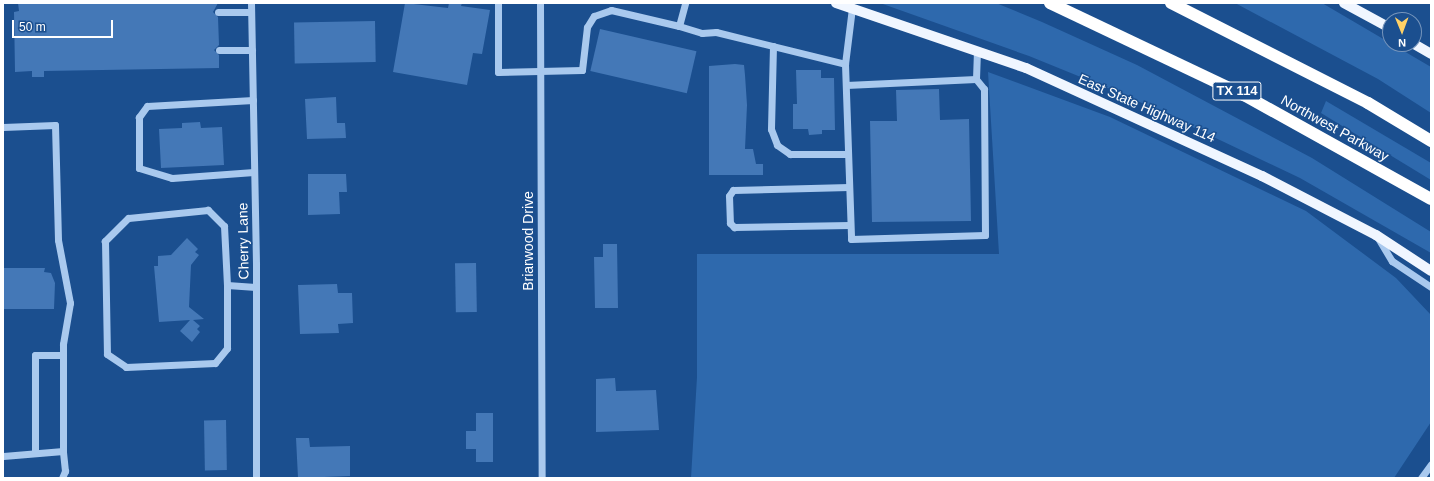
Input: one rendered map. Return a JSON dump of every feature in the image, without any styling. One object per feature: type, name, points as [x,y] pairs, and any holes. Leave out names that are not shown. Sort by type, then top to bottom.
[{"type":"highway","name":"Northwest Parkway","points":[[1050,3],[1244,95],[1431,198]]},
{"type":"highway","points":[[1171,3],[1206,19],[1368,103],[1431,141]]},
{"type":"highway","points":[[1194,3],[1206,19]]},
{"type":"highway","points":[[1418,190],[1431,206]]},
{"type":"main road","name":"East State Highway 114","points":[[836,3],[1026,68],[1262,176],[1376,234],[1431,271]]},
{"type":"main road","points":[[1344,3],[1382,24]]},
{"type":"main road","points":[[1422,49],[1431,54]]},
{"type":"street","name":"Cherry Lane","points":[[251,3],[256,287],[256,478]]},
{"type":"street","points":[[498,3],[498,72],[582,70],[587,27],[594,16],[611,10],[773,46],[845,64]]},
{"type":"street","name":"Briarwood Drive","points":[[540,3],[539,70],[542,478]]},
{"type":"street","points":[[679,26],[685,3]]},
{"type":"street","points":[[852,8],[845,64],[851,239],[985,235],[984,89],[976,79],[977,52]]},
{"type":"street","points":[[218,12],[251,12]]},
{"type":"street","points":[[773,46],[771,129],[777,145],[790,154],[848,154]]},
{"type":"street","points":[[219,50],[252,50]]},
{"type":"street","points":[[846,84],[976,79]]},
{"type":"street","points":[[253,100],[147,106],[139,117],[139,168],[172,178],[254,172]]},
{"type":"street","points":[[3,127],[55,125],[58,240],[70,303],[63,355],[63,450],[65,471],[62,478]]},
{"type":"street","points":[[849,187],[733,190],[729,196],[730,223],[734,227],[850,225]]},
{"type":"street","points":[[208,210],[224,226],[227,285],[227,348],[215,363],[126,367],[107,354],[105,241],[128,218],[208,210]]},
{"type":"street","points":[[1376,234],[1392,261],[1431,287]]},
{"type":"street","points":[[227,285],[256,287]]},
{"type":"street","points":[[35,453],[35,355],[63,355]]},
{"type":"street","points":[[3,456],[63,450]]},
{"type":"street","points":[[1421,478],[1431,464]]},
{"type":"shaded area","points":[[880,3],[996,3],[1137,65],[1312,158],[1431,232],[1431,253],[1300,178],[1125,95],[1029,56]]},
{"type":"shaded area","points":[[1235,3],[1322,3],[1382,38],[1382,52],[1405,52],[1431,67],[1431,113],[1378,79]]},
{"type":"shaded area","points":[[988,72],[1110,117],[1306,211],[1396,278],[1431,315],[1431,422],[1394,478],[691,478],[697,377],[697,254],[999,254]]},
{"type":"shaded area","points":[[1326,101],[1431,163],[1431,180],[1321,113]]},
{"type":"building","points":[[18,3],[218,3],[213,12],[218,17],[219,45],[214,50],[219,55],[219,68],[44,71],[44,77],[32,77],[32,71],[15,72],[14,12],[19,11]]},
{"type":"building","points":[[405,3],[448,8],[449,3],[462,3],[461,6],[490,10],[482,54],[473,53],[467,85],[393,72]]},
{"type":"building","points":[[375,21],[376,62],[295,63],[294,22]]},
{"type":"building","points":[[600,29],[696,51],[687,93],[590,71]]},
{"type":"building","points":[[735,64],[744,65],[747,105],[745,149],[753,149],[756,164],[763,164],[763,175],[709,175],[709,66]]},
{"type":"building","points":[[796,70],[821,70],[821,78],[834,78],[835,130],[822,130],[822,134],[809,135],[808,129],[793,129],[793,104],[797,104]]},
{"type":"building","points":[[939,89],[940,120],[969,119],[971,221],[872,222],[870,121],[897,121],[896,90]]},
{"type":"building","points":[[336,97],[337,123],[345,123],[346,138],[307,139],[305,99]]},
{"type":"building","points":[[200,122],[201,128],[222,127],[224,165],[161,168],[159,129],[182,128],[182,123]]},
{"type":"building","points":[[308,174],[346,174],[347,192],[339,192],[340,214],[308,215]]},
{"type":"building","points":[[187,238],[198,249],[195,252],[199,255],[191,265],[189,307],[204,319],[193,320],[200,326],[197,329],[200,332],[192,342],[180,331],[190,320],[159,322],[154,266],[158,266],[158,256],[171,255]]},
{"type":"building","points":[[603,244],[617,244],[618,308],[595,308],[594,257],[603,257]]},
{"type":"building","points":[[455,263],[476,263],[477,312],[456,312]]},
{"type":"building","points":[[3,268],[45,268],[44,272],[51,273],[55,283],[54,309],[3,309]]},
{"type":"building","points":[[337,284],[338,293],[352,293],[353,323],[338,324],[339,333],[300,334],[298,285]]},
{"type":"building","points":[[615,378],[616,391],[656,390],[659,430],[596,432],[596,379]]},
{"type":"building","points":[[476,413],[493,413],[493,462],[476,462],[476,449],[466,449],[466,431],[476,431]]},
{"type":"building","points":[[204,420],[226,420],[227,470],[205,470]]},
{"type":"building","points":[[296,438],[309,438],[310,447],[350,446],[350,476],[298,478]]}]
